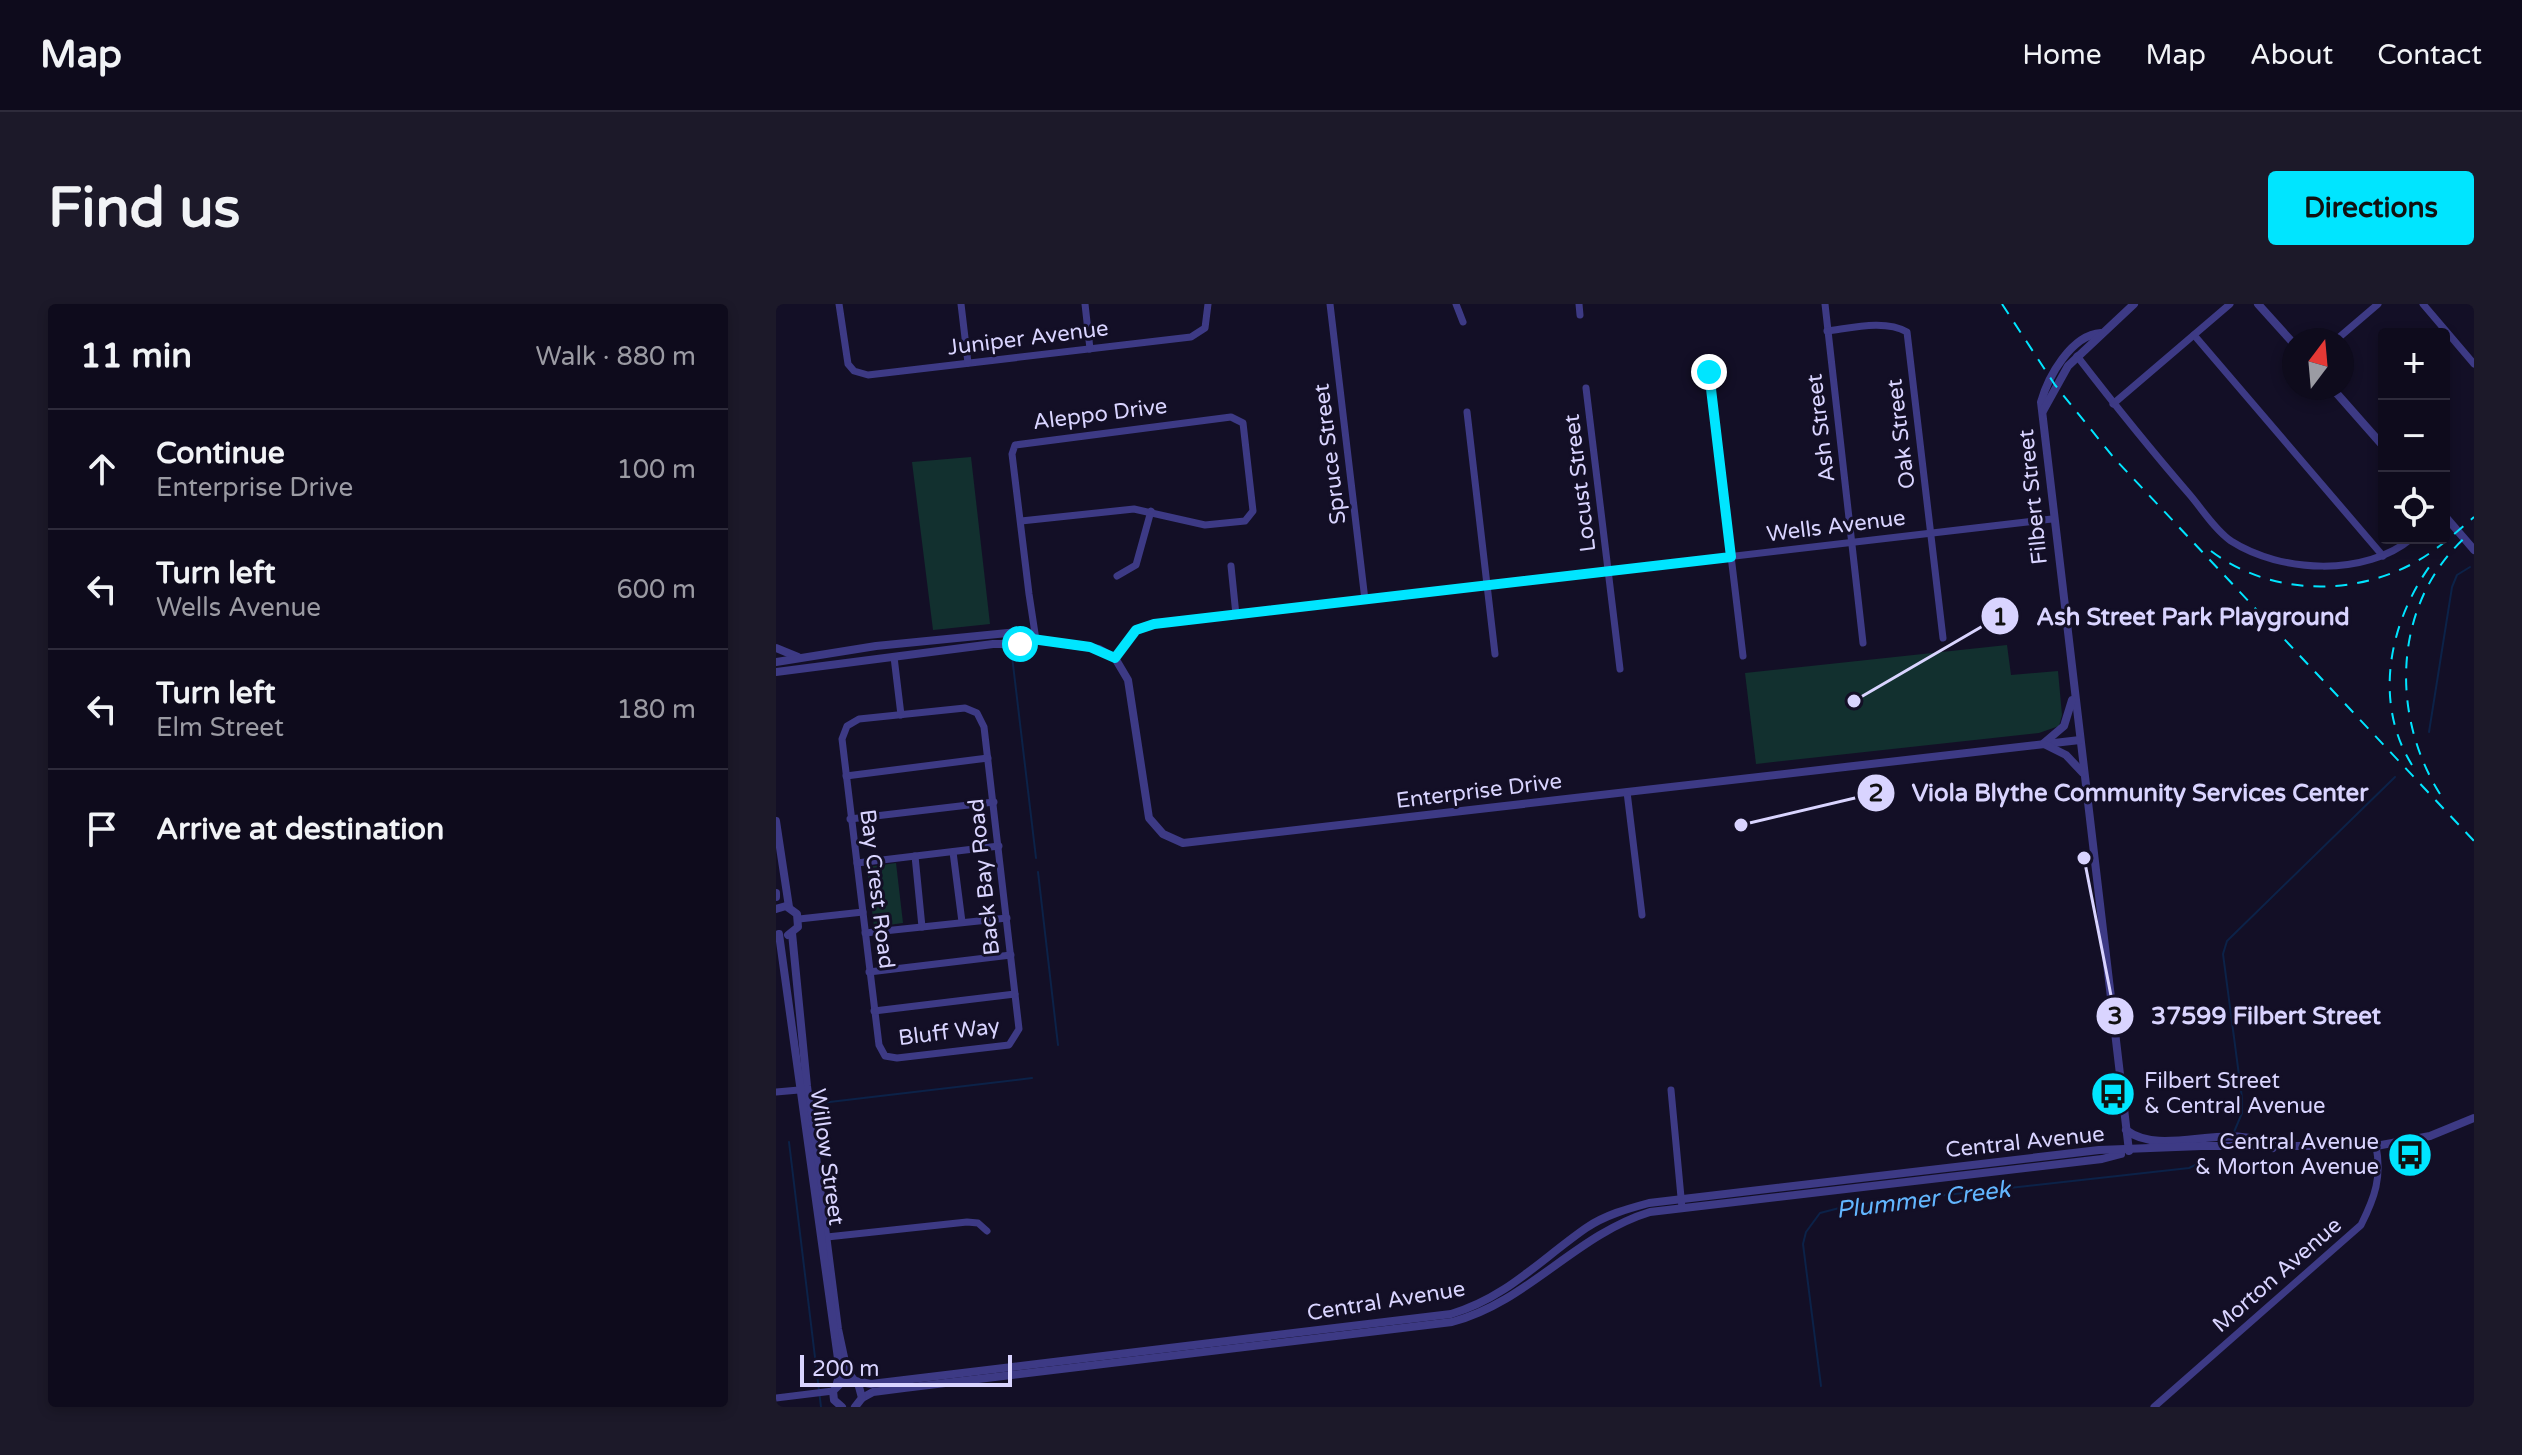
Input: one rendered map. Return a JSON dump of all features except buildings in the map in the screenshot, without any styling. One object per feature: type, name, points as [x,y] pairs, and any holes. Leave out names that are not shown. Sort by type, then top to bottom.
[{"type":"street","name":"Juniper Avenue","points":[[839,304],[845,355],[854,371],[868,375],[1191,337],[1205,328],[1208,304]]},
{"type":"street","points":[[961,304],[968,363]]},
{"type":"street","points":[[1085,304],[1090,349]]},
{"type":"street","name":"Spruce Street","points":[[1330,304],[1365,600]]},
{"type":"street","points":[[1456,304],[1463,322]]},
{"type":"street","points":[[1579,304],[1580,315]]},
{"type":"street","name":"Ash Street","points":[[1825,304],[1863,643]]},
{"type":"street","points":[[2052,381],[2134,304]]},
{"type":"street","points":[[2113,404],[2230,304]]},
{"type":"street","points":[[2258,304],[2282,331]]},
{"type":"street","points":[[2350,328],[2378,304]]},
{"type":"street","points":[[2423,304],[2474,364]]},
{"type":"street","name":"Oak Street","points":[[1827,331],[1897,326],[1907,335],[1943,638]]},
{"type":"street","points":[[2052,381],[2072,350],[2092,333],[2101,333]]},
{"type":"street","points":[[2194,335],[2383,556]]},
{"type":"street","points":[[2077,356],[2113,404],[2233,542],[2280,560],[2309,565],[2348,564],[2383,556],[2402,544]]},
{"type":"street","points":[[1709,372],[1743,656]]},
{"type":"street","name":"Filbert Street","points":[[2052,381],[2043,411],[2042,434],[2129,1151]]},
{"type":"street","name":"Locust Street","points":[[1586,388],[1620,669]]},
{"type":"street","points":[[2343,400],[2378,440]]},
{"type":"street","points":[[1467,412],[1495,654]]},
{"type":"street","name":"Aleppo Drive","points":[[1036,640],[1012,454],[1018,443],[1231,417],[1239,419],[1244,427],[1252,516],[1245,521],[1205,525],[1151,511]]},
{"type":"street","points":[[1021,521],[1123,509],[1151,511],[1140,558],[1132,570],[1117,576]]},
{"type":"street","name":"Wells Avenue","points":[[1115,658],[1130,637],[1144,626],[2052,519]]},
{"type":"street","points":[[2450,522],[2474,550]]},
{"type":"street","points":[[1231,566],[1236,615]]},
{"type":"street","points":[[776,662],[990,632],[1018,632],[1025,638],[1090,647],[1115,658]]},
{"type":"street","points":[[776,672],[1020,644],[1025,638]]},
{"type":"street","points":[[776,648],[799,657]]},
{"type":"street","points":[[894,657],[901,715]]},
{"type":"street","name":"Enterprise Drive","points":[[1115,658],[1128,680],[1145,809],[1155,826],[1172,840],[1193,843],[2080,740]]},
{"type":"street","points":[[2074,696],[2064,726],[2043,744],[2066,755],[2083,773]]},
{"type":"street","name":"Back Bay Road","points":[[901,715],[965,708],[977,713],[984,727],[1019,1029],[1016,1039]]},
{"type":"street","name":"Bay Crest Road","points":[[885,1056],[879,1045],[874,1011],[842,739],[847,726],[859,719],[901,715]]},
{"type":"street","points":[[846,776],[988,758]]},
{"type":"street","points":[[1627,792],[1642,915]]},
{"type":"street","points":[[850,819],[994,802]]},
{"type":"street","points":[[776,821],[789,907],[799,919]]},
{"type":"street","points":[[857,863],[999,846]]},
{"type":"street","points":[[953,852],[962,922]]},
{"type":"street","points":[[915,856],[922,927]]},
{"type":"street","points":[[776,909],[789,907]]},
{"type":"street","points":[[799,919],[863,912]]},
{"type":"street","points":[[865,933],[1007,918]]},
{"type":"street","points":[[777,934],[792,933],[799,919]]},
{"type":"street","name":"Willow Street","points":[[792,933],[805,1072],[841,1344],[847,1371],[856,1382],[862,1398]]},
{"type":"street","name":"Willow Street","points":[[777,934],[840,1373],[833,1389]]},
{"type":"street","points":[[869,972],[1011,955]]},
{"type":"street","points":[[874,1011],[1015,994]]},
{"type":"street","name":"Bluff Way","points":[[885,1056],[897,1058],[1009,1045],[1016,1039]]},
{"type":"street","points":[[776,1092],[799,1090]]},
{"type":"street","points":[[1671,1090],[1682,1203]]},
{"type":"street","name":"Central Avenue","points":[[833,1389],[845,1379],[871,1384],[1451,1314],[1475,1307],[1508,1289],[1599,1220],[1649,1203],[1682,1203],[2099,1150],[2202,1146],[2376,1146],[2430,1136],[2474,1118]]},
{"type":"street","points":[[2126,1130],[2143,1140],[2245,1138],[2262,1140],[2273,1148]]},
{"type":"street","name":"Morton Avenue","points":[[2154,1407],[2361,1225],[2376,1195],[2381,1169],[2376,1146]]},
{"type":"street","name":"Central Avenue","points":[[862,1398],[873,1392],[950,1382],[1452,1322],[1481,1314],[1514,1296],[1609,1227],[1682,1203]]},
{"type":"street","points":[[827,1237],[967,1222],[978,1223],[987,1231]]},
{"type":"street","points":[[776,1398],[833,1389],[834,1400],[842,1407]]},
{"type":"street","points":[[855,1407],[862,1398]]},
{"type":"green space","points":[[971,457],[990,624],[933,630],[912,462]]},
{"type":"green space","points":[[2007,645],[2011,675],[2058,671],[2062,715],[2059,726],[2039,733],[1756,764],[1745,673]]},
{"type":"green space","points":[[896,863],[903,923],[874,927],[867,867]]},
{"type":"waterway","name":"Plummer Creek","points":[[2429,732],[2452,587],[2457,575],[2470,567]]},
{"type":"waterway","points":[[1012,656],[1036,858]]},
{"type":"waterway","name":"Plummer Creek","points":[[2234,1132],[2242,1113],[2242,1098],[2223,954],[2227,941],[2395,777]]},
{"type":"waterway","points":[[1038,872],[1058,1045]]},
{"type":"waterway","points":[[821,1103],[1032,1078]]},
{"type":"waterway","points":[[789,1142],[821,1407]]},
{"type":"waterway","name":"Plummer Creek","points":[[1821,1386],[1803,1244],[1806,1232],[1820,1213],[1847,1206],[2189,1168],[2202,1162]]},
{"type":"railway","points":[[2002,304],[2055,385],[2114,458],[2474,841]]},
{"type":"railway","points":[[2211,551],[2257,576],[2283,583],[2335,586],[2361,582],[2410,565],[2436,549],[2474,517]]},
{"type":"railway","points":[[2440,794],[2423,762],[2412,728],[2407,694],[2407,658],[2413,624],[2425,591],[2444,561],[2469,534]]},
{"type":"railway","points":[[2412,765],[2392,714],[2391,661],[2406,610],[2417,585],[2432,563]]},
{"type":"place","name":"Ash Street Park Playground","points":[[1854,701]]},
{"type":"place","name":"Viola Blythe Community Services Center","points":[[1741,825]]},
{"type":"place","name":"37599 Filbert Street","points":[[2084,858]]},
{"type":"place","name":"Filbert Street & Central Avenue","points":[[2113,1094]]},
{"type":"place","name":"Central Avenue & Morton Avenue","points":[[2410,1155]]},
{"type":"route","points":[[1020,644],[1025,638],[1090,647],[1115,658],[1136,630],[1154,624],[1731,557],[1709,372]]}]
